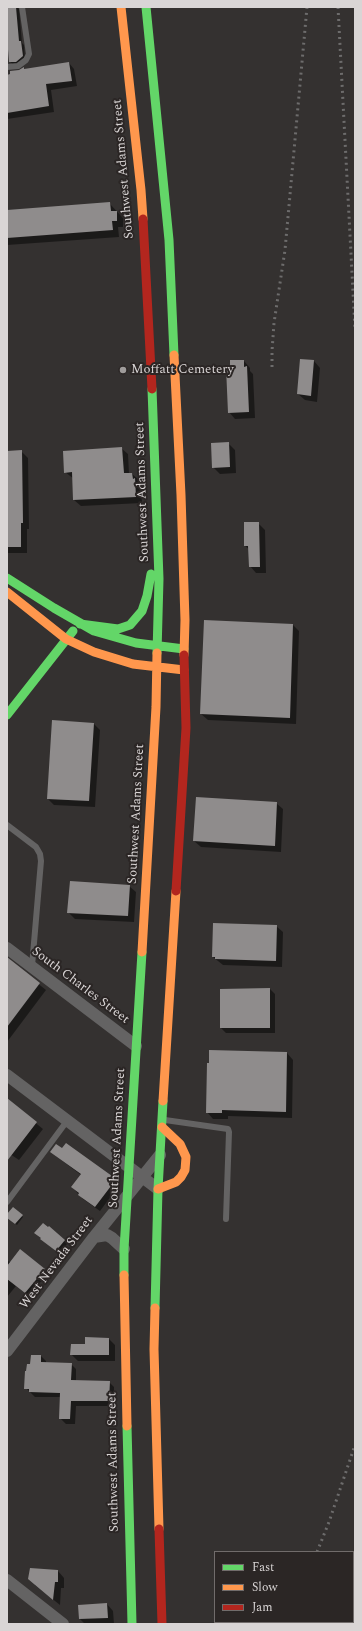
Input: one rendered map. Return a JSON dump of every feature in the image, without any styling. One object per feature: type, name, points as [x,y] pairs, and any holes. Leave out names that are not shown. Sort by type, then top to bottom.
[{"type":"main road","name":"Southwest Adams Street","points":[[121,7],[141,190],[158,511],[158,646],[124,1249],[128,1514],[132,1624]]},
{"type":"main road","points":[[146,7],[169,240],[182,502],[185,614],[184,670],[186,728],[158,1189],[154,1349],[162,1624]]},
{"type":"main road","points":[[80,624],[118,629],[130,624],[139,616],[150,582],[158,511]]},
{"type":"main road","points":[[7,578],[80,624],[118,639],[158,646],[184,648]]},
{"type":"main road","points":[[7,592],[66,639],[113,659],[133,664],[184,670]]},
{"type":"main road","points":[[7,715],[66,639],[80,624]]},
{"type":"main road","points":[[158,1189],[176,1182],[181,1177],[185,1170],[186,1157],[180,1144],[163,1124]]},
{"type":"street","name":"South Charles Street","points":[[7,948],[136,1046]]},
{"type":"street","points":[[7,1075],[158,1189]]},
{"type":"street","name":"West Nevada Street","points":[[7,1351],[94,1237],[160,1154]]},
{"type":"street","points":[[94,1237],[107,1235],[124,1249]]},
{"type":"street","points":[[7,1580],[61,1623]]},
{"type":"lane","points":[[7,67],[18,66],[26,60],[29,54],[22,7]]},
{"type":"lane","points":[[7,826],[36,847],[40,854],[41,861],[32,966]]},
{"type":"lane","points":[[7,1202],[67,1120]]},
{"type":"lane","points":[[163,1124],[228,1129],[226,1219]]},
{"type":"building","points":[[7,7],[16,7],[19,41],[21,41],[23,56],[16,62],[9,62]]},
{"type":"building","points":[[69,62],[72,81],[46,84],[49,106],[7,113],[7,75],[10,74],[10,71],[19,70],[24,67],[24,69]]},
{"type":"building","points":[[110,202],[111,211],[117,211],[117,221],[112,221],[113,230],[7,238],[7,210]]},
{"type":"building","points":[[300,359],[314,360],[311,396],[297,394]]},
{"type":"building","points":[[230,360],[244,360],[244,367],[247,366],[249,412],[228,413],[226,367],[230,367]]},
{"type":"building","points":[[229,442],[230,467],[212,468],[211,443]]},
{"type":"building","points":[[122,447],[124,473],[132,473],[133,479],[135,478],[136,497],[73,500],[72,472],[64,473],[63,451]]},
{"type":"building","points":[[22,450],[23,523],[21,523],[21,547],[7,547],[7,451]]},
{"type":"building","points":[[244,522],[259,522],[260,567],[249,567],[248,546],[244,546]]},
{"type":"building","points":[[204,620],[293,624],[290,718],[200,714]]},
{"type":"building","points":[[52,720],[94,723],[89,801],[47,799]]},
{"type":"building","points":[[196,797],[277,802],[275,846],[193,841]]},
{"type":"building","points":[[70,881],[130,885],[128,916],[67,913]]},
{"type":"building","points":[[213,923],[277,925],[276,961],[215,959],[215,957],[212,957]]},
{"type":"building","points":[[7,957],[40,983],[7,1027]]},
{"type":"building","points":[[270,988],[270,1028],[220,1028],[220,989]]},
{"type":"building","points":[[209,1050],[287,1052],[286,1112],[222,1110],[222,1113],[206,1113],[207,1063],[209,1063]]},
{"type":"building","points":[[7,1098],[37,1122],[7,1161]]},
{"type":"building","points":[[66,1143],[112,1176],[111,1186],[95,1207],[78,1195],[79,1193],[71,1187],[81,1174],[50,1152],[56,1144],[62,1148]]},
{"type":"building","points":[[13,1207],[23,1215],[15,1224],[7,1218],[7,1214]]},
{"type":"building","points":[[43,1223],[48,1227],[49,1226],[65,1240],[56,1251],[34,1233]]},
{"type":"building","points":[[20,1249],[45,1269],[25,1293],[7,1279],[7,1266]]},
{"type":"building","points":[[85,1337],[109,1338],[109,1355],[70,1355],[71,1344],[85,1344]]},
{"type":"building","points":[[31,1355],[41,1355],[41,1362],[72,1363],[71,1380],[110,1381],[109,1401],[71,1401],[70,1419],[59,1419],[60,1393],[29,1392],[29,1389],[24,1389],[25,1371],[27,1364],[30,1364]]},
{"type":"building","points":[[30,1568],[58,1570],[58,1582],[55,1582],[53,1600],[28,1579]]},
{"type":"building","points":[[107,1603],[108,1618],[79,1619],[78,1605]]},
{"type":"railway","points":[[272,367],[274,323],[285,250],[307,7]]},
{"type":"railway","points":[[338,7],[355,330]]},
{"type":"railway","points":[[317,1551],[329,1522],[355,1445]]},
{"type":"traffic: fast","points":[[146,7],[169,240],[174,355]]},
{"type":"traffic: fast","points":[[152,389],[159,579],[157,653]]},
{"type":"traffic: fast","points":[[80,624],[118,629],[130,625],[142,611],[147,596],[151,574]]},
{"type":"traffic: fast","points":[[7,578],[94,631],[136,643],[184,649]]},
{"type":"traffic: fast","points":[[7,715],[73,631]]},
{"type":"traffic: fast","points":[[124,1275],[124,1249],[142,952]]},
{"type":"traffic: fast","points":[[155,1308],[158,1189],[163,1101]]},
{"type":"traffic: fast","points":[[127,1426],[132,1624]]},
{"type":"traffic: slow","points":[[121,7],[143,219]]},
{"type":"traffic: slow","points":[[174,355],[181,495],[185,620],[184,655]]},
{"type":"traffic: slow","points":[[7,592],[66,639],[94,652],[133,664],[184,670]]},
{"type":"traffic: slow","points":[[142,952],[156,707],[157,653]]},
{"type":"traffic: slow","points":[[163,1101],[176,891]]},
{"type":"traffic: slow","points":[[158,1189],[176,1182],[181,1177],[185,1170],[186,1157],[180,1144],[162,1127]]},
{"type":"traffic: slow","points":[[124,1275],[127,1426]]},
{"type":"traffic: slow","points":[[155,1308],[154,1349],[159,1529]]},
{"type":"traffic: jam","points":[[143,219],[152,389]]},
{"type":"traffic: jam","points":[[176,891],[186,728],[184,655]]},
{"type":"traffic: jam","points":[[159,1529],[162,1624]]},
{"type":"place","name":"Moffatt Cemetery","points":[[123,370]]}]
